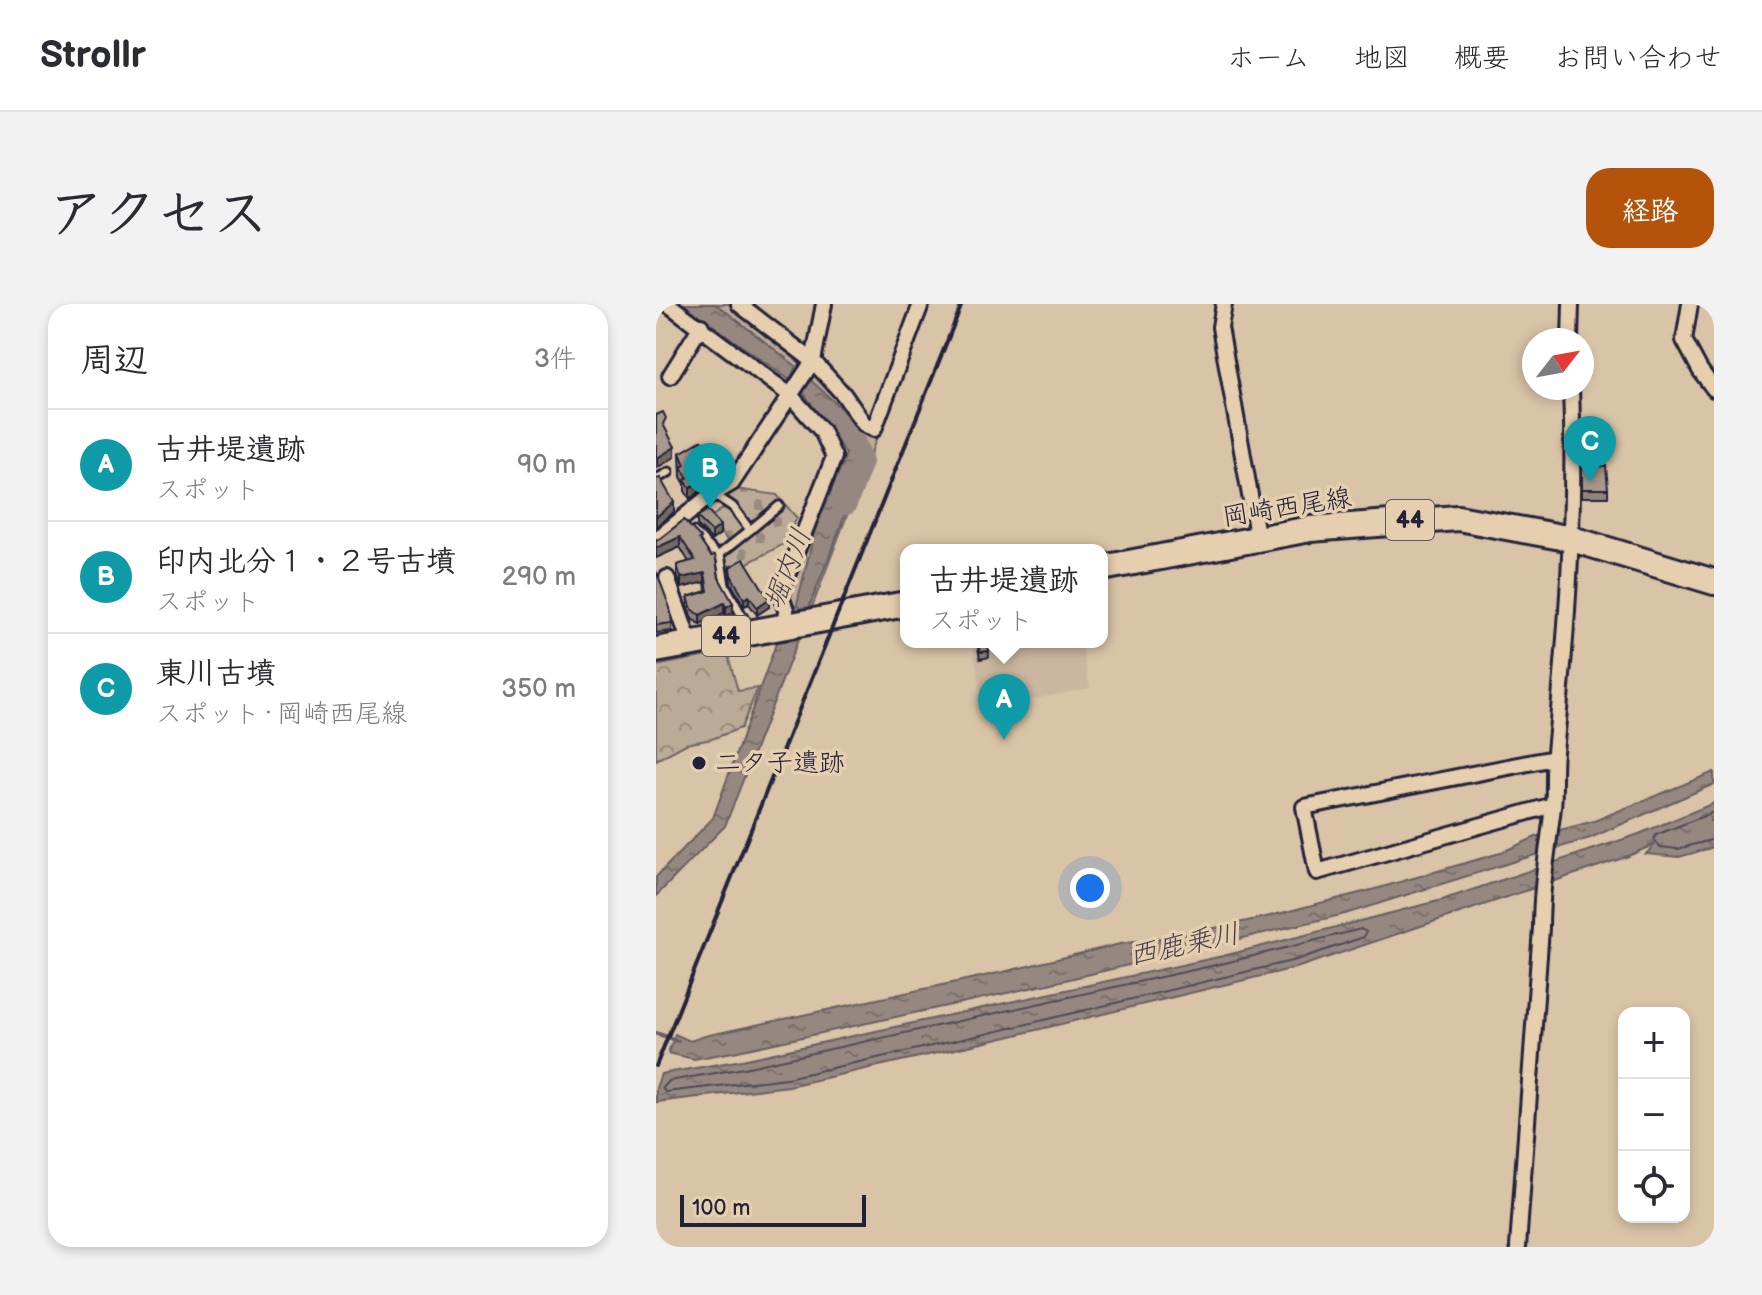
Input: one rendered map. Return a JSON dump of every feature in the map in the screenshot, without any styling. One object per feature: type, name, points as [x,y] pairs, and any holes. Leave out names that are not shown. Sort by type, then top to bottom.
[{"type":"main road","name":"岡崎西尾線","points":[[1108,567],[1310,529],[1458,518],[1572,539],[1714,582]]},
{"type":"main road","name":"44","points":[[656,650],[900,605]]},
{"type":"street","points":[[668,304],[790,395],[822,431],[834,457],[780,593],[795,624]]},
{"type":"street","points":[[739,304],[813,361],[844,395],[864,424],[874,429],[921,304]]},
{"type":"street","points":[[656,540],[713,494],[732,483],[813,361],[824,304]]},
{"type":"street","points":[[1224,304],[1220,327],[1258,540]]},
{"type":"street","points":[[1570,328],[1571,304]]},
{"type":"street","points":[[1690,304],[1684,340],[1714,389]]},
{"type":"street","points":[[670,376],[701,326]]},
{"type":"street","points":[[1518,1247],[1541,892],[1553,805],[1572,539],[1571,400]]},
{"type":"street","points":[[667,578],[690,643]]},
{"type":"street","points":[[1553,805],[1317,872],[1304,807],[1554,758]]},
{"type":"lane","points":[[656,479],[669,472]]},
{"type":"lane","points":[[713,494],[733,507],[750,530]]},
{"type":"lane","points":[[720,554],[779,506]]},
{"type":"lane","points":[[682,519],[717,555],[720,554]]},
{"type":"lane","points":[[720,554],[725,585],[746,623],[747,633]]},
{"type":"shaded area","points":[[973,648],[1082,648],[1090,688],[984,709]]},
{"type":"green space","points":[[676,304],[731,304],[801,360],[845,406],[861,430],[877,437],[812,607],[789,609],[794,575],[832,438]]},
{"type":"green space","points":[[729,488],[777,495],[797,518],[782,545],[727,574],[724,555],[732,548],[711,517],[725,507],[710,499]]},
{"type":"green space","points":[[727,652],[738,691],[758,688],[741,728],[712,739],[686,744],[656,760],[656,666]]},
{"type":"water","points":[[682,304],[715,304],[724,310],[796,366],[790,380]]},
{"type":"water","points":[[808,378],[850,420],[861,440],[863,451],[847,509],[808,610],[795,612],[815,530],[846,454],[801,389]]},
{"type":"water","points":[[798,640],[725,826],[656,896],[656,877],[713,818],[777,641]]},
{"type":"water","name":"西鹿乗川","points":[[1714,772],[1714,784],[1590,838],[1345,914],[1044,985],[733,1052],[694,1059],[668,1053],[675,1034],[690,1041],[1120,944],[1266,917],[1379,888],[1500,853],[1538,836],[1594,821]]},
{"type":"water","points":[[1714,803],[1714,819],[1709,821],[1714,821],[1714,847],[1679,857],[1646,854],[1655,844],[1626,857],[1299,967],[789,1086],[656,1102],[656,1088],[661,1074],[742,1060],[1223,956],[1442,900],[1639,834]]},
{"type":"building","points":[[663,412],[666,418],[663,424],[675,447],[657,458],[656,415]]},
{"type":"building","points":[[702,440],[707,448],[713,445],[723,463],[690,488],[681,467],[685,465],[680,453]]},
{"type":"building","points":[[1582,465],[1606,466],[1608,489],[1582,489]]},
{"type":"building","points":[[660,478],[674,502],[656,517],[656,479]]},
{"type":"building","points":[[708,510],[720,526],[712,532],[697,517]]},
{"type":"building","points":[[684,520],[701,538],[711,556],[715,555],[719,578],[733,603],[726,607],[724,603],[700,615],[692,609],[688,597],[708,591],[705,573],[681,578],[677,565],[695,560],[680,537],[656,548],[656,539]]},
{"type":"building","points":[[744,559],[769,599],[757,607],[749,596],[744,599],[731,575],[730,567]]},
{"type":"building","points":[[657,573],[670,608],[672,623],[656,625]]},
{"type":"waterway","name":"堀内川","points":[[846,504],[862,462],[850,431]]},
{"type":"waterway","points":[[656,1033],[678,1041]]},
{"type":"railway","points":[[656,1066],[962,304]]},
{"type":"place","name":"東川古墳","points":[[1590,482]]},
{"type":"place","name":"印内北分１・２号古墳","points":[[710,509]]},
{"type":"place","name":"古井堤遺跡","points":[[1004,740]]},
{"type":"place","name":"二タ子遺跡","points":[[699,763]]}]
